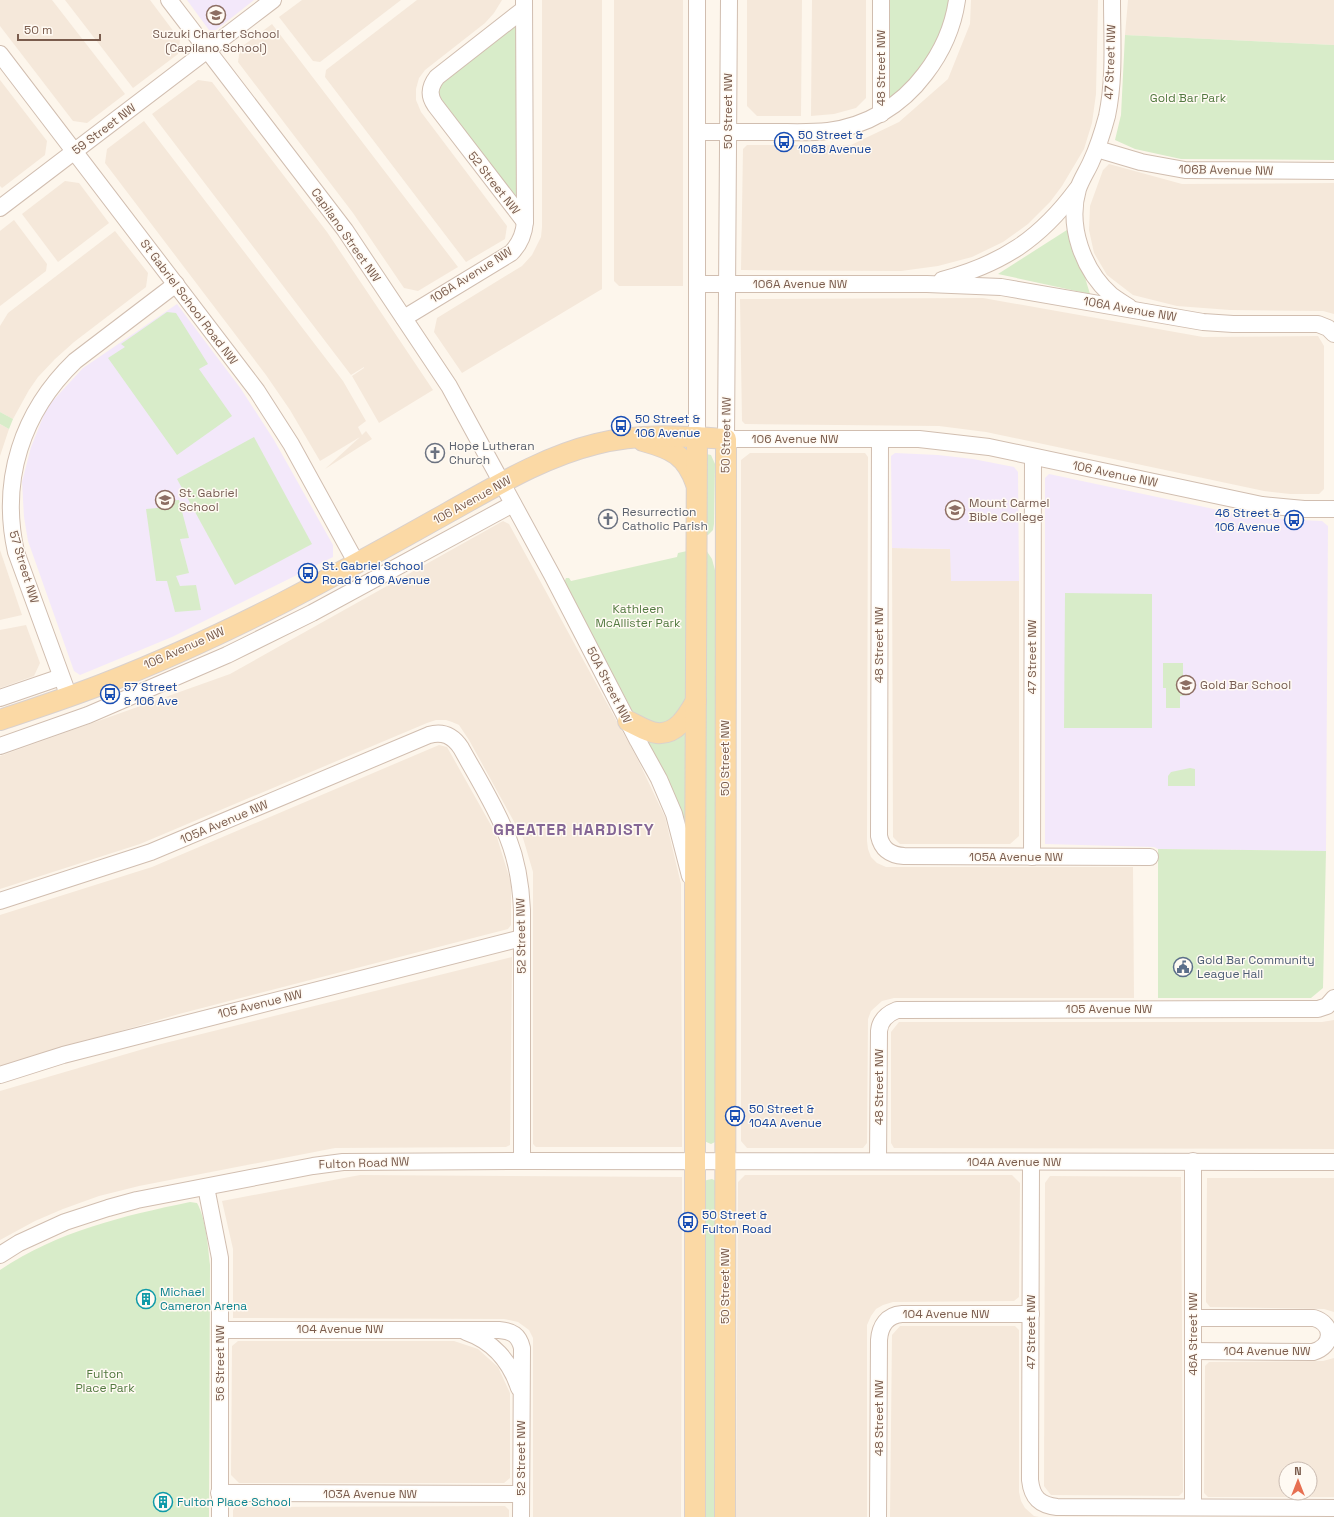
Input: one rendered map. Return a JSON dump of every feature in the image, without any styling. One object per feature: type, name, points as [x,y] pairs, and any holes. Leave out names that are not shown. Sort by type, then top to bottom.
[{"type":"main road","name":"106 Avenue NW","points":[[0,720],[69,697],[110,681],[199,642],[279,604],[357,564],[502,483],[558,456],[596,444],[630,438],[652,436],[726,439]]},
{"type":"main road","points":[[695,1517],[697,437]]},
{"type":"main road","points":[[630,438],[660,446],[678,454],[689,467],[698,490]]},
{"type":"main road","name":"50 Street NW","points":[[725,1517],[726,439]]},
{"type":"main road","points":[[628,721],[652,732],[667,732],[677,728],[687,718],[696,701]]},
{"type":"street","name":"Capilano Street NW","points":[[170,0],[336,217],[449,386],[502,483]]},
{"type":"street","name":"59 Street NW","points":[[0,208],[274,0]]},
{"type":"street","points":[[697,0],[697,437]]},
{"type":"street","name":"50 Street NW","points":[[726,439],[729,0]]},
{"type":"street","name":"48 Street NW","points":[[881,0],[881,114]]},
{"type":"street","name":"48 Street NW","points":[[881,114],[908,94],[935,60],[949,32],[957,0]]},
{"type":"street","name":"47 Street NW","points":[[1112,0],[1111,90],[1107,116],[1097,149],[1078,187],[1075,218],[1079,244],[1095,277],[1112,296],[1135,311]]},
{"type":"street","name":"52 Street NW","points":[[524,5],[525,222]]},
{"type":"street","name":"52 Street NW","points":[[524,5],[438,77],[430,90],[434,105],[525,222]]},
{"type":"street","name":"St Gabriel School Road NW","points":[[0,54],[257,391],[299,458],[357,564]]},
{"type":"street","points":[[698,132],[827,131],[854,125],[881,114]]},
{"type":"street","name":"106B Avenue NW","points":[[1097,149],[1148,164],[1185,170],[1334,171]]},
{"type":"street","name":"106A Avenue NW","points":[[927,284],[977,269],[1008,254],[1046,226],[1078,187]]},
{"type":"street","name":"106A Avenue NW","points":[[404,318],[511,253],[520,241],[525,222]]},
{"type":"street","name":"57 Street NW","points":[[69,697],[16,552],[13,539],[10,493],[19,447],[32,415],[50,387],[61,374],[75,361],[176,284]]},
{"type":"street","name":"106A Avenue NW","points":[[698,284],[927,284],[984,286],[1017,289],[1135,311],[1218,323],[1318,324],[1324,326],[1333,333]]},
{"type":"street","name":"106 Avenue NW","points":[[726,439],[919,439],[956,442],[1262,505],[1304,509],[1334,509]]},
{"type":"street","name":"48 Street NW","points":[[880,439],[879,836],[884,849]]},
{"type":"street","name":"47 Street NW","points":[[1032,857],[1033,457]]},
{"type":"street","name":"50A Street NW","points":[[502,483],[660,779],[674,814],[695,895]]},
{"type":"street","name":"106 Avenue NW","points":[[0,746],[95,712],[227,655],[312,613],[513,504]]},
{"type":"street","points":[[0,698],[61,677]]},
{"type":"street","name":"52 Street NW","points":[[443,734],[452,738],[458,744],[500,820],[513,852],[520,886],[522,938],[522,1161]]},
{"type":"street","name":"105A Avenue NW","points":[[0,901],[151,852],[429,735],[443,734]]},
{"type":"street","name":"105A Avenue NW","points":[[884,849],[893,855],[904,856],[1150,857]]},
{"type":"street","name":"105 Avenue NW","points":[[0,1075],[71,1053],[522,938]]},
{"type":"street","name":"105 Avenue NW","points":[[887,1015],[897,1010],[904,1009],[1318,1009],[1327,1006],[1332,1001]]},
{"type":"street","name":"48 Street NW","points":[[878,1161],[879,1031],[880,1025],[887,1015]]},
{"type":"street","name":"Fulton Road NW","points":[[0,1255],[43,1232],[85,1215],[137,1200],[312,1166],[343,1162],[695,1162]]},
{"type":"street","name":"104A Avenue NW","points":[[695,1162],[1334,1162]]},
{"type":"street","name":"47 Street NW","points":[[1031,1162],[1030,1480],[1032,1490],[1038,1500],[1043,1504],[1057,1507],[1193,1507]]},
{"type":"street","name":"46A Street NW","points":[[1193,1162],[1193,1507]]},
{"type":"street","name":"56 Street NW","points":[[206,1187],[220,1258],[220,1517]]},
{"type":"street","name":"104 Avenue NW","points":[[887,1320],[892,1316],[902,1314],[1031,1314]]},
{"type":"street","name":"104 Avenue NW","points":[[1193,1351],[1313,1352],[1324,1347],[1329,1340],[1330,1335],[1326,1324],[1321,1320],[1314,1318],[1194,1318]]},
{"type":"street","name":"48 Street NW","points":[[878,1517],[879,1340],[881,1329],[887,1320]]},
{"type":"street","name":"104 Avenue NW","points":[[220,1330],[499,1330],[512,1332],[517,1336]]},
{"type":"street","name":"104 Avenue NW","points":[[460,1330],[484,1340],[499,1353]]},
{"type":"street","name":"52 Street NW","points":[[517,1336],[522,1348],[521,1517]]},
{"type":"street","name":"52 Street NW","points":[[499,1353],[509,1365],[515,1376],[521,1398]]},
{"type":"street","name":"103A Avenue NW","points":[[220,1493],[521,1494]]},
{"type":"street","points":[[1193,1507],[1334,1508]]},
{"type":"shaded area","points":[[0,0],[52,0],[125,94],[87,123],[73,121],[0,26]]},
{"type":"shaded area","points":[[65,0],[150,0],[180,40],[178,54],[133,88]]},
{"type":"shaded area","name":"Suzuki Charter School (Capilano School)","points":[[187,0],[254,0],[216,30],[209,30]]},
{"type":"shaded area","points":[[302,0],[401,0],[320,62],[313,61],[279,17]]},
{"type":"shaded area","points":[[417,0],[502,0],[494,13],[485,23],[425,70],[419,78],[416,89],[416,100],[421,112],[507,226],[505,239],[466,262],[325,77],[326,70]]},
{"type":"shaded area","points":[[542,0],[602,0],[602,289],[462,373],[434,332],[437,318],[522,266],[532,255],[541,237]]},
{"type":"shaded area","points":[[614,0],[683,0],[683,286],[619,286],[614,281]]},
{"type":"shaded area","points":[[747,0],[802,0],[801,116],[757,116],[747,106]]},
{"type":"shaded area","points":[[812,0],[866,0],[866,98],[856,108],[834,114],[811,116]]},
{"type":"shaded area","points":[[971,0],[1098,0],[1096,94],[1092,123],[1084,149],[1062,186],[1050,202],[1028,224],[1003,242],[972,257],[938,266],[901,271],[741,270],[743,149],[747,145],[851,145],[899,122],[948,79],[970,24]]},
{"type":"shaded area","points":[[1128,0],[1334,0],[1334,45],[1125,35]]},
{"type":"shaded area","points":[[272,24],[458,267],[418,291],[404,288],[353,213],[238,62],[240,48]]},
{"type":"shaded area","points":[[0,80],[47,141],[45,155],[2,188],[0,186]]},
{"type":"shaded area","points":[[198,80],[212,82],[327,232],[433,390],[379,423],[352,376],[364,367],[351,375],[152,114]]},
{"type":"shaded area","points":[[144,121],[343,381],[366,421],[358,427],[362,435],[366,431],[372,439],[325,469],[360,437],[320,461],[290,410],[266,375],[105,163],[107,149]]},
{"type":"shaded area","points":[[1109,164],[1182,184],[1334,183],[1334,314],[1323,311],[1230,310],[1177,306],[1133,295],[1107,275],[1094,253],[1089,230],[1090,206],[1103,170]]},
{"type":"shaded area","points":[[65,181],[79,183],[109,223],[58,262],[22,214]]},
{"type":"shaded area","points":[[14,220],[47,264],[46,271],[0,306],[0,231]]},
{"type":"shaded area","points":[[115,231],[148,273],[146,287],[74,342],[55,359],[38,377],[13,419],[0,412],[0,326],[8,313]]},
{"type":"shaded area","points":[[983,298],[1203,337],[1318,336],[1324,346],[1324,489],[1319,494],[1290,494],[1264,491],[986,432],[939,426],[745,424],[742,421],[740,299]]},
{"type":"shaded area","name":"St. Gabriel School","points":[[177,304],[241,389],[274,440],[333,545],[333,557],[172,637],[80,675],[74,671],[28,541],[24,517],[22,482],[31,447],[47,407],[83,368]]},
{"type":"shaded area","points":[[0,424],[9,429],[0,456]]},
{"type":"shaded area","points":[[750,453],[865,453],[868,457],[867,841],[871,857],[877,863],[886,867],[1133,867],[1134,998],[894,998],[882,1001],[871,1011],[868,1019],[867,1143],[863,1148],[747,1148],[741,1141],[741,460]]},
{"type":"shaded area","name":"Mount Carmel Bible College","points":[[895,453],[938,455],[973,459],[1014,467],[1018,472],[1019,581],[951,581],[950,549],[892,548],[891,456]]},
{"type":"shaded area","name":"Gold Bar School","points":[[1049,474],[1256,518],[1322,521],[1328,526],[1326,851],[1158,849],[1154,847],[1045,844],[1045,478]]},
{"type":"shaded area","points":[[503,521],[509,524],[638,760],[665,817],[681,884],[682,1147],[536,1147],[533,1144],[533,872],[523,838],[469,740],[459,725],[452,722],[446,720],[436,720],[427,723],[140,844],[0,889],[0,756],[230,674]]},
{"type":"shaded area","points":[[892,548],[951,549],[951,581],[1019,581],[1019,836],[1010,844],[900,844],[893,837]]},
{"type":"shaded area","points":[[0,550],[22,615],[0,620]]},
{"type":"shaded area","points":[[26,625],[40,663],[34,676],[0,688],[0,630]]},
{"type":"shaded area","points":[[439,745],[447,747],[496,834],[511,883],[511,925],[508,929],[179,1014],[0,1066],[0,915],[152,867]]},
{"type":"shaded area","points":[[512,957],[510,1145],[506,1147],[335,1148],[139,1186],[99,1196],[35,1221],[0,1240],[0,1091],[157,1045]]},
{"type":"shaded area","points":[[1334,1020],[1334,1149],[894,1148],[891,1143],[891,1032],[899,1022],[1322,1022]]},
{"type":"shaded area","points":[[360,1175],[682,1177],[681,1517],[533,1517],[533,1338],[529,1330],[518,1322],[504,1319],[233,1318],[233,1249],[222,1201]]},
{"type":"shaded area","points":[[745,1175],[1012,1175],[1020,1183],[1019,1297],[1014,1301],[893,1302],[876,1309],[871,1316],[867,1325],[867,1517],[736,1517],[738,1182]]},
{"type":"shaded area","points":[[1050,1176],[1181,1177],[1183,1492],[1179,1496],[1051,1495],[1044,1486],[1045,1183]]},
{"type":"shaded area","points":[[1207,1178],[1334,1178],[1334,1312],[1324,1309],[1210,1307],[1206,1302]]},
{"type":"shaded area","points":[[900,1326],[1015,1326],[1019,1330],[1019,1492],[1021,1501],[1025,1508],[1034,1516],[1039,1517],[890,1517],[892,1335]]},
{"type":"shaded area","points":[[238,1341],[454,1341],[478,1349],[498,1367],[510,1393],[510,1478],[504,1483],[239,1483],[231,1475],[232,1346]]},
{"type":"shaded area","points":[[1334,1358],[1334,1497],[1318,1497],[1318,1461],[1278,1461],[1278,1497],[1208,1497],[1204,1493],[1205,1366],[1209,1362],[1323,1361]]},
{"type":"shaded area","points":[[505,1506],[509,1510],[509,1517],[233,1517],[233,1510],[235,1507]]},
{"type":"green space","points":[[881,0],[957,0],[943,47],[881,114]]},
{"type":"green space","points":[[524,9],[525,222],[435,105],[432,85]]},
{"type":"green space","name":"Gold Bar Park","points":[[1125,35],[1334,45],[1334,160],[1181,159],[1135,149],[1115,140],[1121,115]]},
{"type":"green space","points":[[1070,228],[1090,294],[998,274]]},
{"type":"green space","points":[[167,312],[176,313],[208,364],[199,369],[232,416],[177,455],[108,358],[125,347],[121,344]]},
{"type":"green space","points":[[0,412],[13,419],[9,429],[0,424]]},
{"type":"green space","points":[[254,437],[312,544],[235,585],[177,479]]},
{"type":"green space","points":[[706,454],[711,455],[715,464],[714,524],[713,530],[708,535],[704,535]]},
{"type":"green space","points":[[179,500],[189,538],[180,539],[189,573],[176,576],[180,586],[196,585],[201,610],[175,612],[167,581],[156,581],[146,509],[168,507],[166,501]]},
{"type":"green space","points":[[706,550],[712,559],[716,574],[717,1141],[711,1144],[704,1141]]},
{"type":"green space","name":"Kathleen McAllister Park","points":[[687,551],[685,702],[679,717],[657,727],[633,712],[564,583],[566,578],[569,578],[571,581],[677,557],[678,553]]},
{"type":"green space","points":[[1065,593],[1152,594],[1152,728],[1064,728]]},
{"type":"green space","points":[[1163,663],[1183,663],[1183,680],[1188,680],[1188,695],[1180,696],[1180,708],[1166,708],[1166,688],[1163,688]]},
{"type":"green space","points":[[683,733],[686,734],[686,840],[645,739]]},
{"type":"green space","points":[[1190,768],[1195,769],[1195,786],[1168,786],[1168,776],[1171,772]]},
{"type":"green space","points":[[1158,849],[1326,851],[1323,988],[1311,998],[1158,998]]},
{"type":"green space","points":[[712,1179],[716,1181],[718,1517],[701,1517],[703,1182]]},
{"type":"green space","name":"Fulton Place Park","points":[[190,1202],[197,1203],[203,1217],[210,1265],[209,1517],[0,1517],[0,1270],[22,1256],[68,1235],[116,1219]]},
{"type":"place","name":"Suzuki Charter School (Capilano School)","points":[[216,15]]},
{"type":"place","name":"50 Street & 106B Avenue","points":[[784,142]]},
{"type":"place","name":"50 Street & 106 Avenue","points":[[621,426]]},
{"type":"place","name":"Hope Lutheran Church","points":[[435,453]]},
{"type":"place","name":"St. Gabriel School","points":[[165,500]]},
{"type":"place","name":"Mount Carmel Bible College","points":[[955,510]]},
{"type":"place","name":"Resurrection Catholic Parish","points":[[608,519]]},
{"type":"place","name":"46 Street & 106 Avenue","points":[[1294,520]]},
{"type":"place","name":"St. Gabriel School Road & 106 Avenue","points":[[308,573]]},
{"type":"place","name":"Gold Bar School","points":[[1186,685]]},
{"type":"place","name":"57 Street & 106 Ave","points":[[110,694]]},
{"type":"place","name":"Gold Bar Community League Hall","points":[[1183,967]]},
{"type":"place","name":"50 Street & 104A Avenue","points":[[735,1116]]},
{"type":"place","name":"50 Street & Fulton Road","points":[[688,1222]]},
{"type":"place","name":"Michael Cameron Arena","points":[[146,1299]]},
{"type":"place","name":"Fulton Place School","points":[[163,1502]]},
{"type":"district","name":"GREATER HARDISTY","points":[[574,829]]}]
